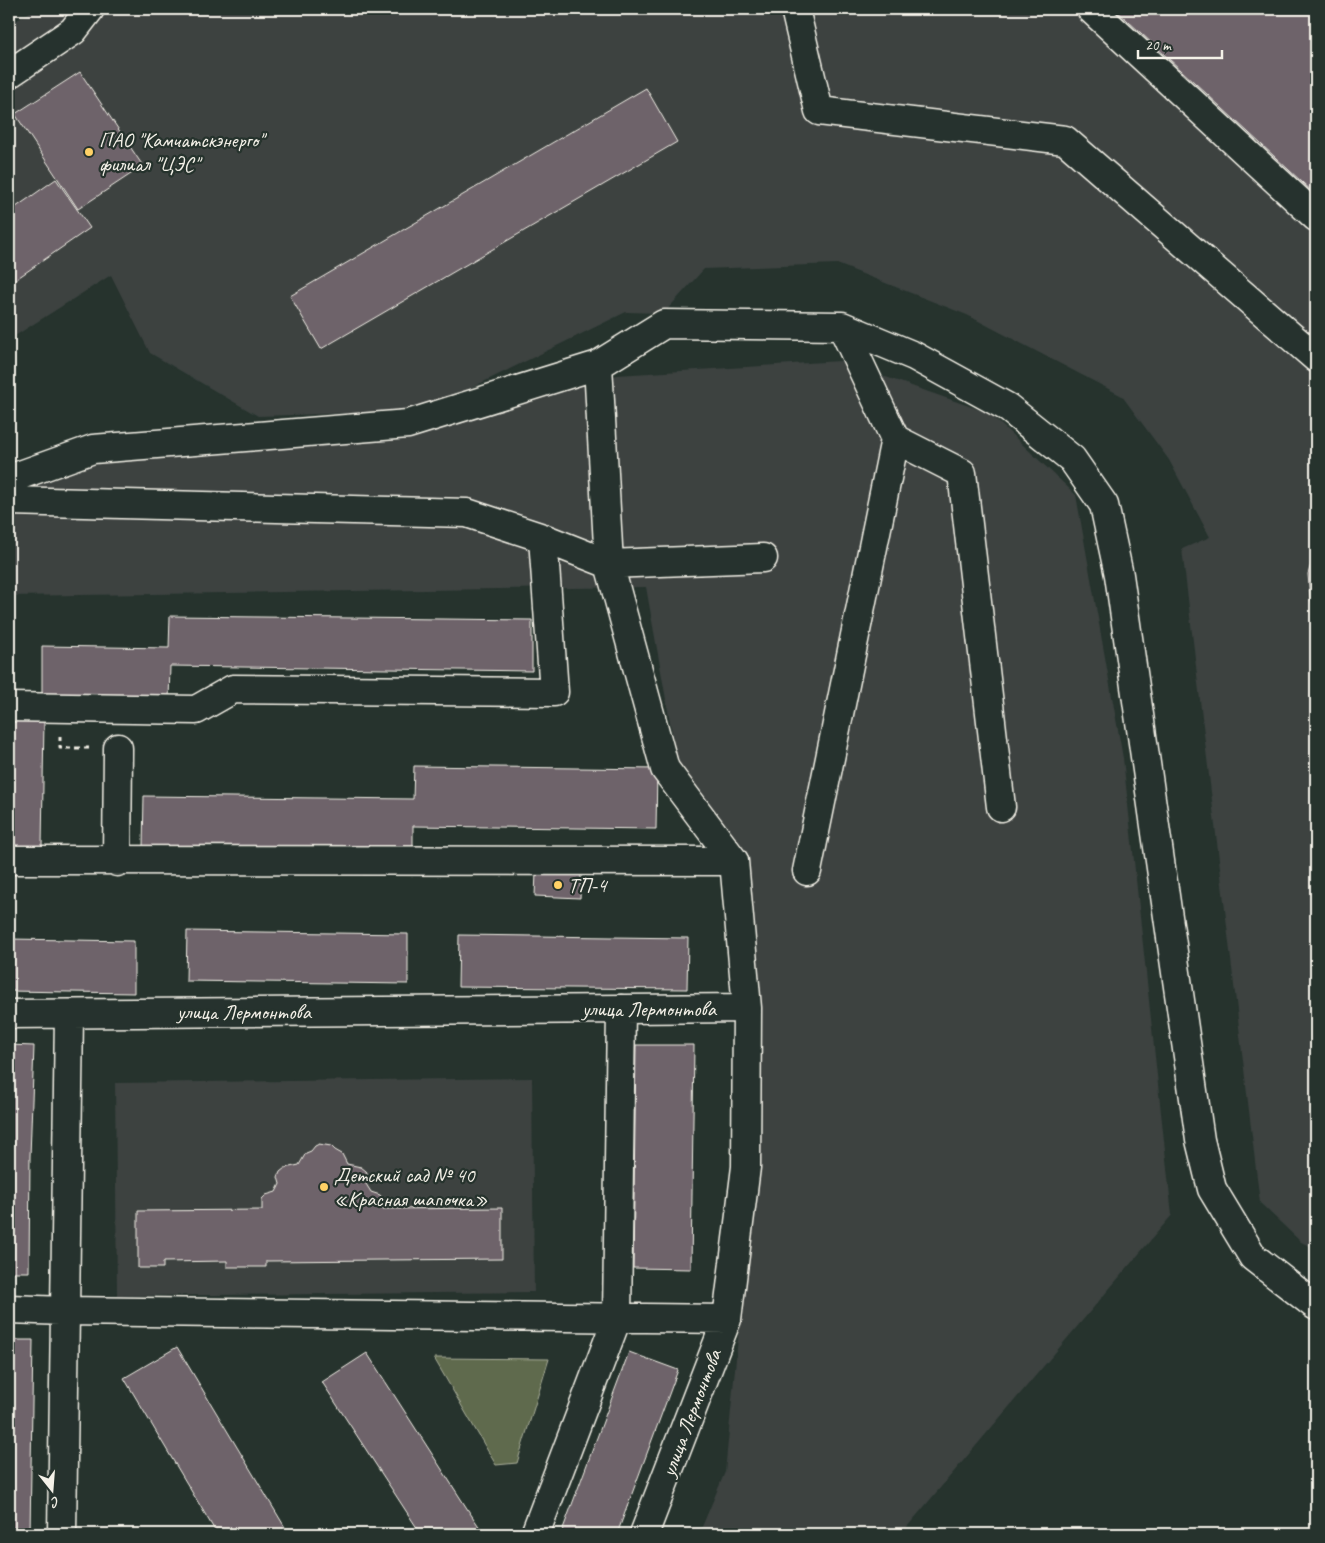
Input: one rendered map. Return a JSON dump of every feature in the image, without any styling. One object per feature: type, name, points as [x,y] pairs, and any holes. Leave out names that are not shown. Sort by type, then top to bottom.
[{"type":"street","points":[[9,74],[73,31],[90,9]]},
{"type":"street","points":[[794,9],[819,110],[1065,140],[1316,358]]},
{"type":"street","points":[[1091,9],[1316,217]]},
{"type":"street","points":[[9,479],[92,448],[408,424],[598,365],[664,324],[842,326],[914,356],[1007,407],[1072,458],[1104,505],[1119,575],[1200,1140],[1212,1189],[1253,1257],[1316,1306]]},
{"type":"street","points":[[807,871],[895,439],[842,326]]},
{"type":"street","points":[[598,365],[609,564],[665,770],[734,861],[747,1008]]},
{"type":"street","points":[[895,439],[962,473],[1000,807]]},
{"type":"street","points":[[9,501],[467,513],[542,538],[609,564],[763,558]]},
{"type":"street","points":[[9,707],[196,710],[233,689],[554,692],[542,538]]},
{"type":"street","points":[[117,862],[118,748]]},
{"type":"street","points":[[9,860],[117,862],[734,861]]},
{"type":"street","name":"улица Лермонтова","points":[[9,1014],[747,1008],[746,1167],[727,1319],[644,1534]]},
{"type":"street","points":[[535,1534],[617,1318],[621,1009]]},
{"type":"street","points":[[62,1534],[69,1014]]},
{"type":"street","points":[[9,1308],[65,1311],[727,1319]]},
{"type":"shaded area","points":[[35,9],[1316,9],[1316,1249],[1301,1242],[1260,1203],[1182,549],[1210,537],[1169,460],[1122,396],[967,315],[837,264],[704,269],[664,313],[626,312],[424,411],[258,416],[150,353],[111,275],[10,339],[9,25]]},
{"type":"shaded area","points":[[840,361],[989,413],[1076,495],[1123,758],[1172,1215],[901,1534],[699,1534],[725,1472],[759,1122],[735,838],[680,778],[646,587],[9,596],[9,488],[92,457],[408,438],[617,375]]},
{"type":"shaded area","name":"Детский сад № 40 «Красная шапочка»","points":[[532,1078],[534,1292],[117,1296],[115,1083]]},
{"type":"green space","points":[[434,1358],[549,1359],[517,1463],[496,1465]]},
{"type":"building","points":[[1115,9],[1316,9],[1316,195]]},
{"type":"building","points":[[80,72],[143,166],[78,209],[15,114]]},
{"type":"building","points":[[646,88],[677,142],[321,349],[290,296]]},
{"type":"building","points":[[56,179],[90,228],[9,284],[9,212]]},
{"type":"building","points":[[1316,547],[1316,614],[1310,598],[1308,574]]},
{"type":"building","points":[[170,616],[532,620],[532,671],[170,666],[169,700],[42,699],[42,646],[169,648]]},
{"type":"building","points":[[9,721],[44,721],[42,846],[9,846]]},
{"type":"building","points":[[414,766],[657,769],[656,829],[413,826],[413,850],[143,847],[144,796],[413,799]]},
{"type":"building","name":"ТП-4","points":[[536,872],[581,874],[580,898],[535,896]]},
{"type":"building","points":[[187,931],[408,934],[408,984],[186,981]]},
{"type":"building","points":[[459,935],[688,938],[687,989],[458,987]]},
{"type":"building","points":[[9,939],[134,941],[134,993],[9,991]]},
{"type":"building","points":[[9,1045],[34,1046],[30,1156],[29,1272],[9,1272]]},
{"type":"building","points":[[636,1045],[694,1045],[691,1269],[633,1268]]},
{"type":"building","points":[[319,1144],[331,1146],[342,1154],[347,1164],[361,1167],[366,1171],[368,1177],[366,1184],[371,1192],[380,1195],[384,1199],[383,1209],[502,1208],[502,1259],[266,1261],[266,1267],[227,1267],[227,1261],[163,1262],[163,1268],[138,1268],[138,1211],[262,1210],[262,1199],[266,1195],[276,1192],[280,1184],[278,1177],[280,1172],[285,1168],[299,1165],[306,1153]]},
{"type":"building","points":[[9,1340],[33,1340],[30,1534],[9,1534]]},
{"type":"building","points":[[177,1347],[289,1534],[217,1534],[124,1378]]},
{"type":"building","points":[[629,1352],[678,1370],[617,1534],[561,1534]]},
{"type":"building","points":[[367,1353],[484,1534],[421,1534],[322,1382]]},
{"type":"place","name":"ПАО \"Камчатскэнерго\" филиал \"ЦЭС\"","points":[[89,152]]},
{"type":"place","name":"ТП-4","points":[[558,885]]},
{"type":"place","name":"Детский сад № 40 «Красная шапочка»","points":[[324,1187]]}]
